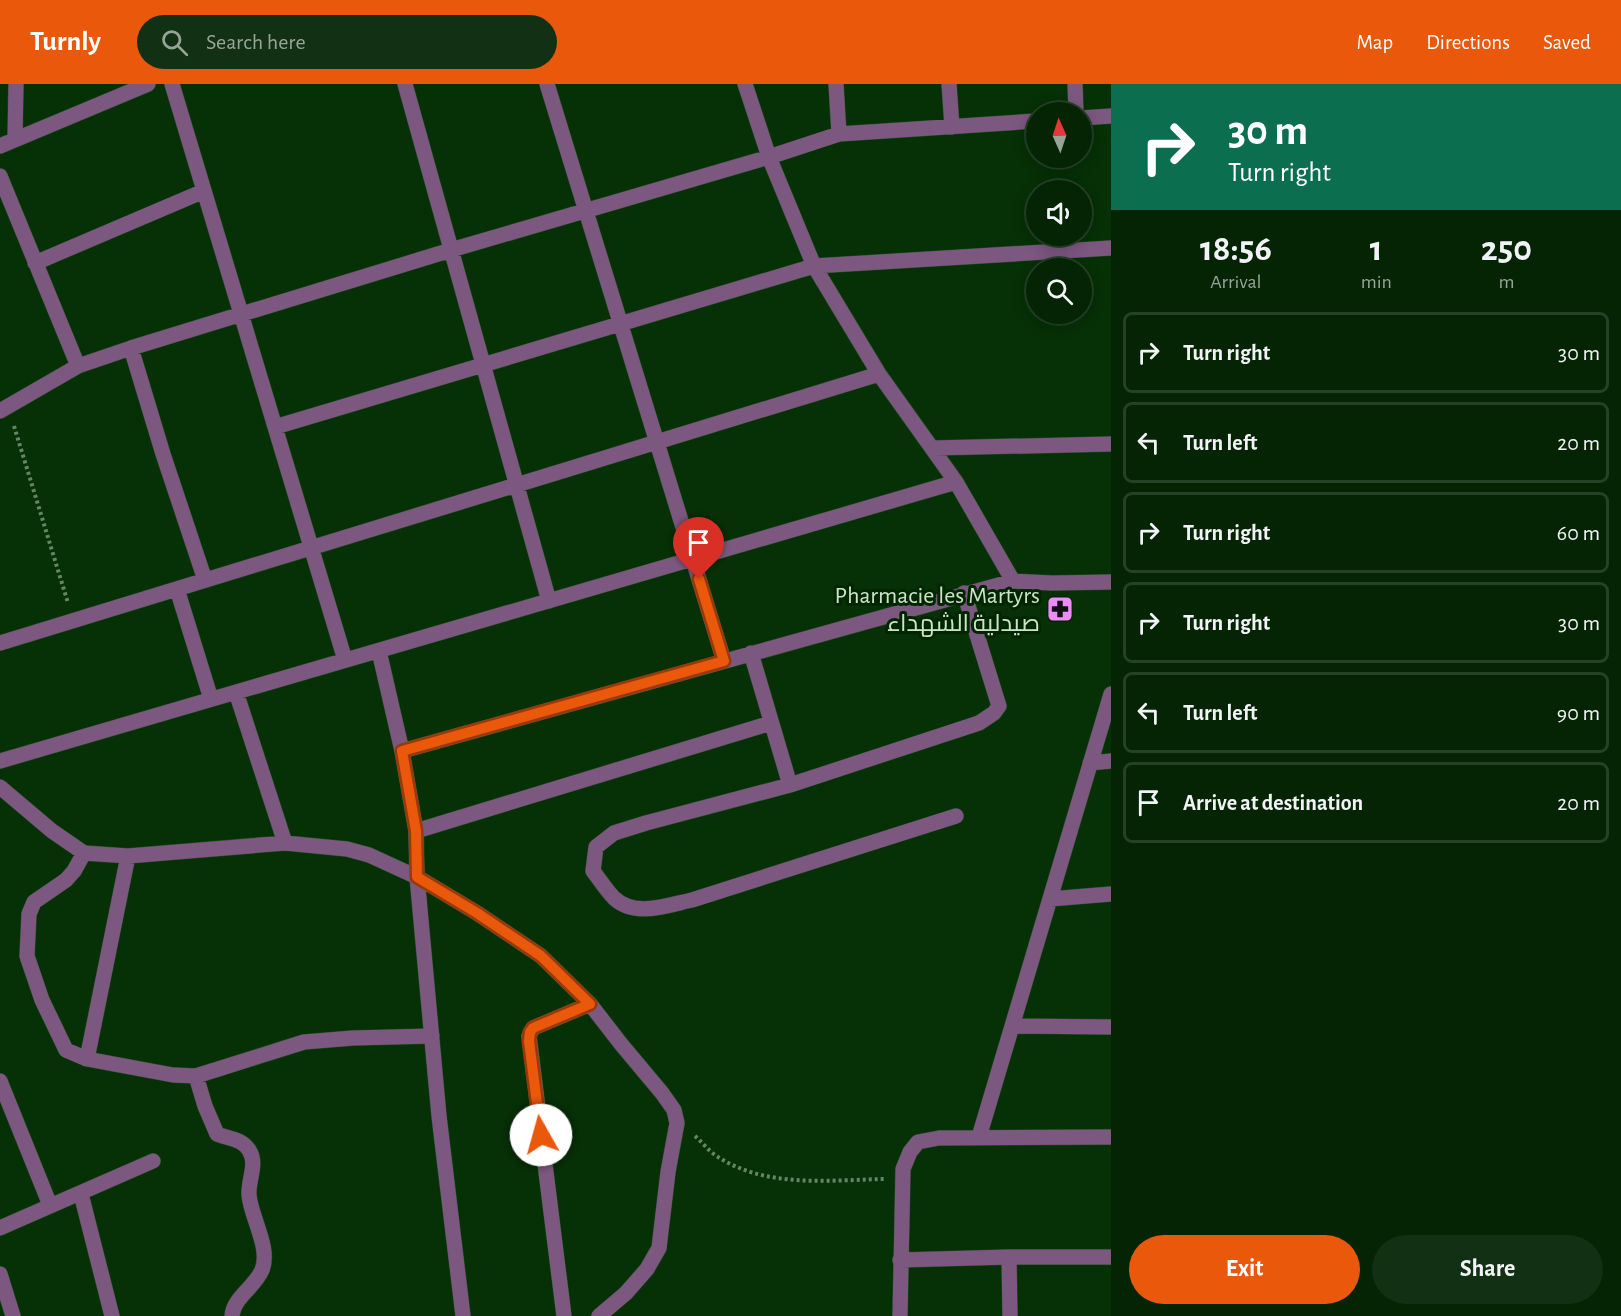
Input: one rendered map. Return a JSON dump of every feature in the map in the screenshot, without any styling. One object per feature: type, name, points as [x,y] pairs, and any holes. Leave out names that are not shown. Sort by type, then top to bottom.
[{"type":"street","points":[[15,138],[16,84]]},
{"type":"street","points":[[0,146],[148,84]]},
{"type":"street","points":[[172,84],[345,660]]},
{"type":"street","points":[[405,84],[549,601]]},
{"type":"street","points":[[547,84],[724,661]]},
{"type":"street","points":[[745,84],[769,157],[814,266],[879,374],[956,482],[1012,580]]},
{"type":"street","points":[[836,84],[839,135]]},
{"type":"street","points":[[950,84],[952,127]]},
{"type":"street","points":[[1075,84],[1076,102]]},
{"type":"street","points":[[1092,117],[1111,116]]},
{"type":"street","points":[[4,409],[78,366],[130,348],[839,135],[1026,122]]},
{"type":"street","points":[[0,176],[78,366]]},
{"type":"street","points":[[35,262],[204,191]]},
{"type":"street","points":[[275,427],[814,266],[1111,248]]},
{"type":"street","points":[[130,348],[205,580]]},
{"type":"street","points":[[0,643],[879,374]]},
{"type":"street","points":[[933,448],[1111,444]]},
{"type":"street","points":[[0,761],[956,482]]},
{"type":"street","points":[[402,751],[1012,580],[1052,583],[1111,582]]},
{"type":"street","points":[[177,589],[211,699]]},
{"type":"street","points":[[956,816],[692,900],[652,909],[633,908],[615,899],[593,871],[596,847],[614,833],[790,786],[979,723],[994,713],[999,706],[964,593]]},
{"type":"street","points":[[379,651],[402,751],[416,831],[417,877],[439,1116],[464,1316]]},
{"type":"street","points":[[751,653],[790,786]]},
{"type":"street","points":[[236,692],[285,843]]},
{"type":"street","points":[[979,1137],[1111,694]]},
{"type":"street","points":[[416,831],[771,723]]},
{"type":"street","points":[[1090,763],[1111,761]]},
{"type":"street","points":[[0,787],[52,831],[84,853],[128,856],[285,843],[347,849],[369,855],[417,877],[477,913],[541,956],[590,1004],[663,1093],[674,1110],[677,1123],[668,1172],[659,1248],[647,1269],[626,1293],[599,1316]]},
{"type":"street","points":[[84,853],[66,880],[34,902],[29,914],[27,956],[42,1000],[66,1050],[87,1059],[172,1075],[196,1076],[304,1042],[432,1036]]},
{"type":"street","points":[[87,1059],[128,856]]},
{"type":"street","points":[[1050,899],[1111,894]]},
{"type":"street","points":[[564,1316],[529,1036],[533,1028],[590,1004]]},
{"type":"street","points":[[1012,1026],[1111,1027]]},
{"type":"street","points":[[196,1076],[208,1115],[217,1134],[238,1139],[249,1150],[253,1165],[249,1196],[265,1255],[262,1271],[236,1305],[232,1316]]},
{"type":"street","points":[[0,1082],[50,1205]]},
{"type":"street","points":[[900,1316],[902,1178],[910,1152],[918,1142],[939,1138],[1111,1137]]},
{"type":"street","points":[[0,1228],[153,1161]]},
{"type":"street","points":[[81,1194],[112,1316]]},
{"type":"street","points":[[1009,1257],[1010,1316]]},
{"type":"street","points":[[900,1260],[1111,1257]]},
{"type":"street","points":[[0,1274],[13,1316]]},
{"type":"path","points":[[4,409],[73,621]]},
{"type":"path","points":[[677,1123],[715,1155],[745,1171],[774,1178],[814,1181],[902,1178]]},
{"type":"place","name":"Pharmacie les Martyrs صيدلية الشهداء","points":[[1060,609]]},
{"type":"route","points":[[541,1135],[529,1041],[530,1032],[533,1028],[590,1004],[541,956],[477,913],[417,877],[416,831],[402,751],[724,661],[699,579]]}]
